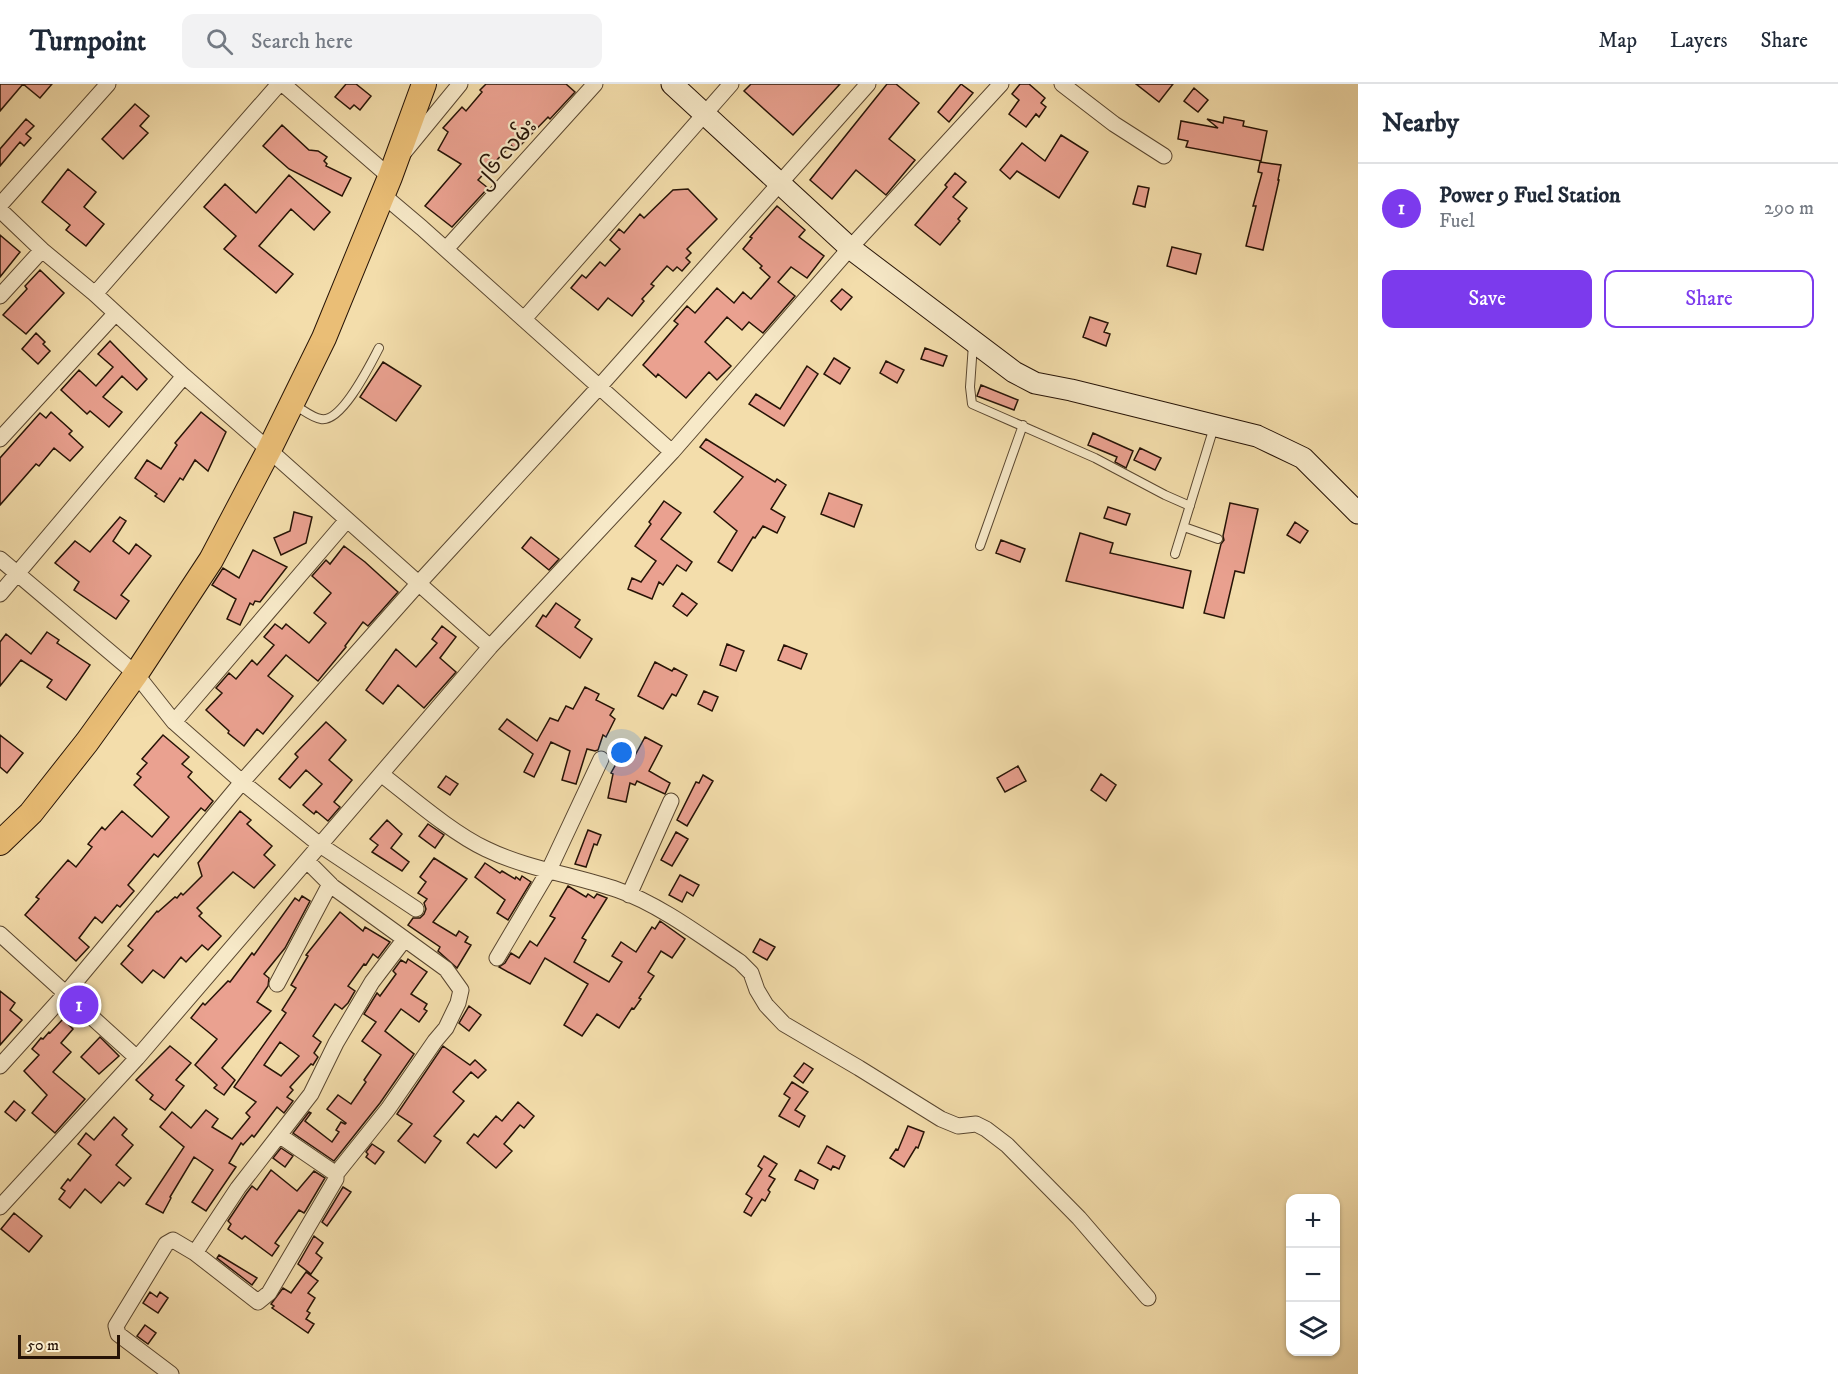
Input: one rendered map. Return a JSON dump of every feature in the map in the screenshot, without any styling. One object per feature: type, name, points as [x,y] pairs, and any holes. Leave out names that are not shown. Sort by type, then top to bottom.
[{"type":"main road","points":[[0,843],[31,813],[87,742],[136,674],[211,560],[324,338],[389,178],[424,84]]},
{"type":"street","points":[[0,205],[108,84]]},
{"type":"street","points":[[95,294],[281,84],[389,178],[446,249],[672,452]]},
{"type":"street","points":[[389,178],[460,84]]},
{"type":"street","name":"၂၆ လမ်း","points":[[446,249],[596,84]]},
{"type":"street","points":[[672,84],[850,248],[1014,372],[1035,383],[1257,436],[1303,458],[1358,513]]},
{"type":"street","points":[[524,319],[731,84]]},
{"type":"street","points":[[0,1066],[67,992],[242,782],[418,584],[599,387],[868,84]]},
{"type":"street","points":[[0,1207],[137,1058],[490,647],[672,452],[850,248],[1001,84]]},
{"type":"street","points":[[1062,84],[1114,124],[1164,156]]},
{"type":"street","points":[[0,210],[42,250],[95,294],[184,376],[490,647]]},
{"type":"street","points":[[0,296],[42,250]]},
{"type":"street","points":[[0,440],[115,314]]},
{"type":"street","points":[[0,594],[16,572],[184,376]]},
{"type":"street","points":[[174,722],[347,519]]},
{"type":"street","points":[[0,559],[136,674],[174,722],[242,782],[320,845],[416,909]]},
{"type":"street","points":[[497,958],[549,870],[601,759]]},
{"type":"street","points":[[381,774],[478,845],[511,859],[629,895],[647,903],[740,962],[751,973],[766,1005],[784,1024],[941,1119],[958,1126],[976,1124],[986,1129],[1007,1145],[1079,1218],[1148,1298]]},
{"type":"street","points":[[629,895],[671,801]]},
{"type":"street","points":[[171,1374],[118,1334],[116,1323],[166,1244],[173,1240],[195,1253],[258,1302],[269,1293],[336,1179],[336,1174],[388,1108],[446,1028],[461,995],[458,982],[446,969],[364,911],[330,884],[307,861]]},
{"type":"street","points":[[277,984],[330,884]]},
{"type":"street","points":[[0,934],[67,992],[137,1058]]},
{"type":"street","points":[[195,1253],[238,1188],[311,1094],[336,1043],[367,991],[404,939]]},
{"type":"street","points":[[279,1135],[336,1174]]},
{"type":"lane","points":[[973,343],[970,387],[972,404],[1023,425],[1190,506]]},
{"type":"lane","points":[[292,404],[320,419],[332,417],[362,380],[379,348]]},
{"type":"lane","points":[[980,546],[1023,425]]},
{"type":"lane","points":[[1175,555],[1215,426]]},
{"type":"lane","points":[[1184,527],[1218,539]]},
{"type":"building","points":[[0,84],[23,84],[0,111]]},
{"type":"building","points":[[23,84],[52,84],[40,98]]},
{"type":"building","points":[[346,84],[356,84],[371,96],[360,110],[354,105],[350,109],[335,97]]},
{"type":"building","points":[[486,84],[566,84],[575,92],[516,150],[511,145],[478,180],[488,188],[452,227],[425,206],[461,164],[438,150],[448,132],[443,128],[462,107],[466,111]]},
{"type":"building","points":[[751,84],[840,84],[793,135],[744,91]]},
{"type":"building","points":[[887,84],[896,84],[919,103],[889,139],[915,160],[886,195],[856,170],[832,199],[810,180]]},
{"type":"building","points":[[961,84],[973,93],[949,122],[938,112]]},
{"type":"building","points":[[1020,84],[1029,84],[1045,98],[1041,103],[1046,107],[1039,117],[1036,114],[1026,127],[1009,114],[1019,100],[1012,94]]},
{"type":"building","points":[[1136,84],[1173,84],[1159,102]]},
{"type":"building","points":[[1194,88],[1208,100],[1198,112],[1184,101]]},
{"type":"building","points":[[135,104],[149,116],[140,126],[148,133],[123,159],[102,139]]},
{"type":"building","points":[[1224,117],[1244,121],[1243,126],[1267,131],[1261,161],[1186,147],[1188,141],[1178,139],[1181,121],[1218,128],[1207,119],[1223,123]]},
{"type":"building","points":[[26,119],[34,126],[26,134],[31,138],[24,146],[20,142],[0,166],[0,149]]},
{"type":"building","points":[[282,125],[309,150],[318,151],[327,157],[324,161],[326,166],[351,178],[342,196],[289,169],[263,146]]},
{"type":"building","points":[[1061,135],[1088,152],[1059,198],[1017,171],[1010,179],[1000,170],[1022,143],[1045,161]]},
{"type":"building","points":[[1260,162],[1281,165],[1263,250],[1246,246],[1262,173],[1258,172]]},
{"type":"building","points":[[68,169],[96,192],[84,207],[104,224],[86,246],[66,230],[70,225],[42,202]]},
{"type":"building","points":[[955,173],[966,182],[953,197],[967,208],[958,219],[960,221],[940,245],[915,225],[947,187],[945,185]]},
{"type":"building","points":[[289,175],[330,212],[314,230],[291,209],[259,246],[293,274],[276,293],[224,249],[236,236],[204,207],[225,184],[256,213]]},
{"type":"building","points":[[1138,186],[1149,188],[1145,207],[1133,204]]},
{"type":"building","points":[[688,189],[717,219],[687,249],[691,253],[686,258],[690,262],[682,271],[677,267],[673,271],[667,266],[651,284],[654,286],[642,299],[644,301],[632,316],[608,298],[598,310],[571,288],[582,275],[586,278],[600,262],[605,266],[620,249],[610,240],[619,229],[624,233],[640,214],[644,218],[673,190]]},
{"type":"building","points":[[777,206],[805,230],[799,237],[824,256],[807,278],[791,267],[778,282],[795,296],[763,333],[749,322],[742,330],[727,317],[705,342],[731,366],[717,380],[709,372],[686,398],[658,374],[656,377],[643,365],[678,324],[674,321],[687,306],[695,313],[717,288],[734,303],[743,292],[751,299],[770,277],[760,268],[762,266],[743,249],[752,238],[750,237]]},
{"type":"building","points":[[0,235],[20,252],[0,277]]},
{"type":"building","points":[[1172,247],[1201,254],[1196,274],[1167,266]]},
{"type":"building","points":[[40,270],[64,293],[26,334],[3,315],[27,289],[25,286]]},
{"type":"building","points":[[842,289],[852,297],[841,310],[831,301]]},
{"type":"building","points":[[1090,317],[1108,323],[1104,332],[1110,334],[1106,346],[1083,337]]},
{"type":"building","points":[[36,333],[50,351],[38,364],[22,349]]},
{"type":"building","points":[[110,341],[147,379],[137,390],[122,376],[103,397],[122,412],[109,427],[90,411],[87,414],[61,390],[79,370],[96,386],[113,367],[98,354]]},
{"type":"building","points":[[925,348],[947,356],[943,366],[921,359]]},
{"type":"building","points":[[834,358],[850,368],[840,384],[824,374]]},
{"type":"building","points":[[886,361],[904,370],[897,383],[880,373]]},
{"type":"building","points":[[383,362],[421,386],[396,421],[360,397]]},
{"type":"building","points":[[807,366],[818,374],[784,426],[749,404],[756,394],[780,409]]},
{"type":"building","points":[[981,385],[1018,400],[1014,410],[977,396]]},
{"type":"building","points":[[51,412],[72,431],[69,434],[83,447],[70,461],[54,448],[39,466],[36,464],[0,505],[0,458],[40,413],[46,418]]},
{"type":"building","points":[[201,412],[226,432],[208,471],[195,460],[183,480],[180,478],[164,502],[135,478],[147,460],[161,469],[177,445],[175,443]]},
{"type":"building","points":[[1093,433],[1133,451],[1126,468],[1115,462],[1117,457],[1088,445]]},
{"type":"building","points":[[706,439],[775,482],[777,479],[786,485],[771,509],[785,517],[777,533],[763,526],[755,538],[753,537],[732,571],[718,562],[737,531],[714,512],[743,477],[700,447]]},
{"type":"building","points":[[1140,448],[1161,458],[1155,470],[1134,460]]},
{"type":"building","points":[[829,493],[862,505],[854,527],[821,514]]},
{"type":"building","points":[[664,501],[681,513],[661,539],[692,562],[686,571],[677,565],[663,585],[659,582],[652,599],[628,589],[632,578],[641,582],[656,561],[635,546]]},
{"type":"building","points":[[1230,503],[1258,509],[1244,573],[1235,571],[1224,618],[1204,613],[1221,544],[1224,540]]},
{"type":"building","points":[[1108,507],[1130,514],[1126,525],[1104,518]]},
{"type":"building","points":[[294,512],[312,517],[306,543],[281,555],[274,538],[290,531]]},
{"type":"building","points":[[120,517],[126,521],[113,541],[129,554],[136,544],[151,556],[121,595],[129,601],[116,619],[74,590],[79,582],[55,563],[75,541],[90,552]]},
{"type":"building","points":[[1295,522],[1308,531],[1300,543],[1287,535]]},
{"type":"building","points":[[1080,533],[1113,543],[1110,553],[1191,571],[1183,608],[1066,581]]},
{"type":"building","points":[[531,537],[559,559],[549,570],[522,548]]},
{"type":"building","points":[[1001,540],[1025,549],[1020,562],[996,553]]},
{"type":"building","points":[[344,546],[398,592],[368,626],[363,622],[318,681],[286,655],[268,676],[293,696],[263,734],[257,729],[244,746],[206,710],[222,693],[216,688],[229,673],[236,679],[252,660],[257,665],[274,645],[264,637],[275,624],[282,629],[286,624],[309,643],[326,623],[314,613],[331,593],[312,576],[326,560],[330,564]]},
{"type":"building","points":[[253,550],[287,567],[260,602],[255,601],[253,605],[250,603],[240,625],[227,619],[236,599],[212,585],[223,568],[239,578]]},
{"type":"building","points":[[682,593],[697,604],[687,616],[673,606]]},
{"type":"building","points":[[556,603],[580,620],[575,627],[592,639],[580,658],[536,626],[543,615],[546,617]]},
{"type":"building","points":[[442,626],[456,637],[440,658],[456,672],[424,708],[398,685],[383,704],[366,690],[396,649],[416,667],[437,643],[432,639]]},
{"type":"building","points":[[47,632],[59,640],[57,643],[90,665],[66,700],[47,687],[52,680],[21,660],[0,686],[0,642],[6,634],[31,654]]},
{"type":"building","points":[[727,644],[744,651],[736,671],[720,665]]},
{"type":"building","points":[[784,645],[807,654],[801,669],[778,660]]},
{"type":"building","points":[[655,662],[672,671],[674,668],[687,675],[676,696],[672,694],[663,709],[638,696]]},
{"type":"building","points":[[585,687],[599,694],[596,700],[614,709],[610,715],[615,719],[606,737],[603,735],[598,750],[587,749],[576,784],[562,780],[570,751],[551,742],[534,777],[524,772],[533,754],[499,729],[507,719],[537,741],[550,718],[558,721],[566,706],[573,709]]},
{"type":"building","points":[[704,691],[718,697],[712,711],[698,704]]},
{"type":"building","points":[[326,722],[346,740],[329,760],[352,780],[334,802],[340,807],[328,821],[316,811],[314,814],[303,805],[322,784],[306,770],[290,788],[279,779],[298,757],[295,754]]},
{"type":"building","points":[[0,735],[23,753],[7,773],[0,767]]},
{"type":"building","points":[[163,735],[189,757],[182,764],[192,772],[188,777],[213,801],[205,811],[201,808],[158,857],[154,854],[128,885],[134,891],[120,907],[117,905],[102,923],[95,917],[79,938],[89,947],[76,961],[25,915],[39,899],[36,897],[68,860],[76,867],[92,847],[88,844],[102,827],[105,830],[122,811],[152,837],[169,817],[134,785],[141,777],[137,774],[147,763],[142,759]]},
{"type":"building","points":[[645,737],[662,746],[649,771],[670,783],[665,794],[637,781],[635,785],[630,783],[626,802],[608,798],[613,774],[611,773],[621,755],[632,761]]},
{"type":"building","points":[[1018,766],[1026,781],[1005,792],[997,778]]},
{"type":"building","points":[[1101,774],[1116,785],[1106,801],[1091,790]]},
{"type":"building","points":[[703,775],[713,781],[687,826],[677,820],[696,782],[699,783]]},
{"type":"building","points":[[446,776],[458,784],[450,795],[438,787]]},
{"type":"building","points":[[240,811],[251,820],[247,824],[272,846],[264,855],[275,865],[254,888],[233,872],[197,908],[202,913],[199,916],[221,936],[208,950],[202,945],[186,962],[181,957],[164,978],[153,970],[142,983],[121,964],[133,950],[128,946],[157,911],[181,893],[183,895],[202,876],[198,863]]},
{"type":"building","points":[[387,820],[402,834],[391,848],[409,862],[402,871],[372,852],[378,845],[370,839]]},
{"type":"building","points":[[428,824],[444,835],[435,848],[419,836]]},
{"type":"building","points":[[588,830],[601,835],[597,845],[594,844],[586,867],[575,864]]},
{"type":"building","points":[[676,832],[688,839],[672,866],[661,860]]},
{"type":"building","points":[[434,858],[467,879],[433,922],[456,936],[459,931],[468,937],[465,942],[471,945],[457,968],[438,951],[440,947],[408,925],[413,918],[420,918],[426,909],[424,903],[427,899],[418,893],[426,882],[420,877]]},
{"type":"building","points":[[485,863],[500,873],[502,871],[520,880],[522,876],[531,882],[508,920],[497,913],[505,900],[475,877]]},
{"type":"building","points":[[680,875],[699,885],[693,896],[687,892],[682,902],[669,895]]},
{"type":"building","points":[[568,886],[586,897],[588,894],[594,898],[597,894],[607,898],[582,938],[586,940],[574,962],[609,982],[622,962],[612,956],[621,942],[636,952],[652,927],[655,929],[660,921],[685,939],[672,958],[661,951],[648,972],[654,976],[639,998],[641,999],[619,1028],[597,1014],[582,1036],[564,1025],[588,984],[545,958],[530,984],[499,967],[505,963],[511,953],[519,958],[530,941],[537,946],[555,918],[550,916]]},
{"type":"building","points":[[302,896],[310,901],[285,948],[264,974],[269,978],[268,986],[257,1002],[271,1011],[222,1068],[235,1080],[224,1095],[214,1088],[217,1085],[195,1065],[217,1039],[191,1018],[203,1003],[205,1005],[228,981],[230,982],[252,953],[254,955],[295,898],[299,901]]},
{"type":"building","points":[[340,912],[363,931],[365,927],[390,942],[378,958],[373,954],[366,965],[364,964],[348,986],[355,991],[348,1003],[342,1009],[335,1004],[313,1036],[321,1042],[314,1053],[318,1057],[313,1065],[311,1064],[290,1087],[293,1090],[287,1097],[293,1101],[284,1113],[277,1107],[254,1137],[252,1135],[243,1145],[241,1143],[229,1163],[236,1167],[206,1211],[192,1202],[213,1170],[194,1157],[163,1213],[146,1204],[184,1147],[160,1127],[172,1112],[191,1128],[206,1110],[218,1119],[212,1127],[232,1139],[250,1117],[246,1113],[256,1102],[234,1087],[286,1013],[282,1010],[296,988],[291,985],[308,956],[306,955]],"holes":[[[280,1042],[299,1056],[281,1076],[264,1065]]]},
{"type":"building","points":[[760,939],[775,947],[767,960],[753,952]]},
{"type":"building","points":[[408,959],[427,972],[411,994],[427,1004],[424,1009],[427,1011],[419,1022],[401,1009],[385,1031],[414,1054],[380,1103],[334,1161],[293,1133],[309,1112],[311,1113],[305,1121],[332,1142],[339,1132],[336,1130],[341,1122],[346,1123],[327,1109],[338,1095],[351,1104],[381,1055],[362,1041],[376,1022],[364,1014],[377,993],[380,996],[396,974],[393,971],[401,960],[406,963]]},
{"type":"building","points":[[0,991],[15,1003],[10,1010],[22,1020],[0,1045]]},
{"type":"building","points":[[469,1006],[481,1015],[469,1031],[459,1023]]},
{"type":"building","points":[[63,1019],[73,1029],[61,1043],[71,1052],[53,1072],[85,1099],[55,1133],[32,1113],[47,1095],[24,1071],[39,1055],[32,1049]]},
{"type":"building","points":[[100,1037],[119,1056],[99,1074],[81,1057]]},
{"type":"building","points":[[170,1046],[191,1063],[176,1080],[184,1086],[165,1110],[150,1099],[153,1095],[136,1080]]},
{"type":"building","points":[[443,1046],[470,1065],[475,1060],[486,1070],[478,1078],[471,1072],[453,1092],[464,1101],[434,1136],[441,1141],[425,1163],[398,1141],[412,1124],[397,1114]]},
{"type":"building","points":[[804,1063],[813,1069],[803,1083],[794,1076]]},
{"type":"building","points":[[792,1082],[808,1092],[795,1110],[805,1116],[799,1127],[779,1116],[790,1098],[784,1094]]},
{"type":"building","points":[[14,1101],[25,1110],[16,1121],[5,1112]]},
{"type":"building","points":[[518,1102],[534,1116],[524,1128],[520,1125],[504,1144],[512,1151],[496,1168],[467,1143],[474,1134],[478,1137],[496,1116],[502,1121]]},
{"type":"building","points":[[114,1117],[127,1129],[122,1135],[133,1145],[116,1165],[131,1178],[124,1186],[119,1182],[101,1203],[85,1189],[70,1208],[59,1199],[65,1191],[61,1188],[68,1179],[70,1181],[91,1155],[78,1144],[86,1133],[94,1140]]},
{"type":"building","points":[[908,1126],[924,1132],[918,1148],[916,1147],[904,1167],[890,1158],[896,1149],[898,1150]]},
{"type":"building","points":[[372,1144],[384,1152],[375,1164],[366,1157],[368,1154],[366,1152]]},
{"type":"building","points":[[827,1146],[845,1156],[839,1169],[833,1166],[831,1170],[818,1163]]},
{"type":"building","points":[[281,1148],[293,1156],[285,1167],[273,1158]]},
{"type":"building","points":[[764,1156],[777,1164],[769,1176],[775,1179],[768,1190],[770,1192],[765,1201],[762,1199],[751,1216],[744,1212],[752,1198],[746,1194],[762,1169],[758,1166]]},
{"type":"building","points":[[271,1170],[297,1191],[314,1171],[325,1178],[304,1213],[299,1210],[275,1243],[279,1246],[272,1256],[245,1236],[242,1239],[228,1229],[231,1224],[228,1221],[246,1194],[252,1186],[257,1190]]},
{"type":"building","points":[[800,1170],[818,1180],[814,1189],[795,1180]]},
{"type":"building","points":[[343,1187],[351,1192],[327,1226],[322,1222]]},
{"type":"building","points":[[14,1213],[42,1236],[29,1252],[1,1229]]},
{"type":"building","points":[[314,1236],[323,1243],[316,1253],[322,1258],[311,1274],[298,1264]]},
{"type":"building","points":[[219,1255],[257,1278],[252,1285],[217,1258]]},
{"type":"building","points":[[306,1272],[318,1281],[308,1293],[315,1298],[307,1311],[310,1313],[306,1319],[314,1324],[308,1333],[272,1308],[274,1306],[271,1304],[283,1288],[291,1293]]},
{"type":"building","points":[[150,1292],[157,1297],[160,1292],[168,1298],[158,1313],[143,1303]]},
{"type":"building","points":[[145,1325],[156,1333],[148,1344],[137,1336]]},
{"type":"place","name":"Power 9 Fuel Station","points":[[79,1005]]}]
